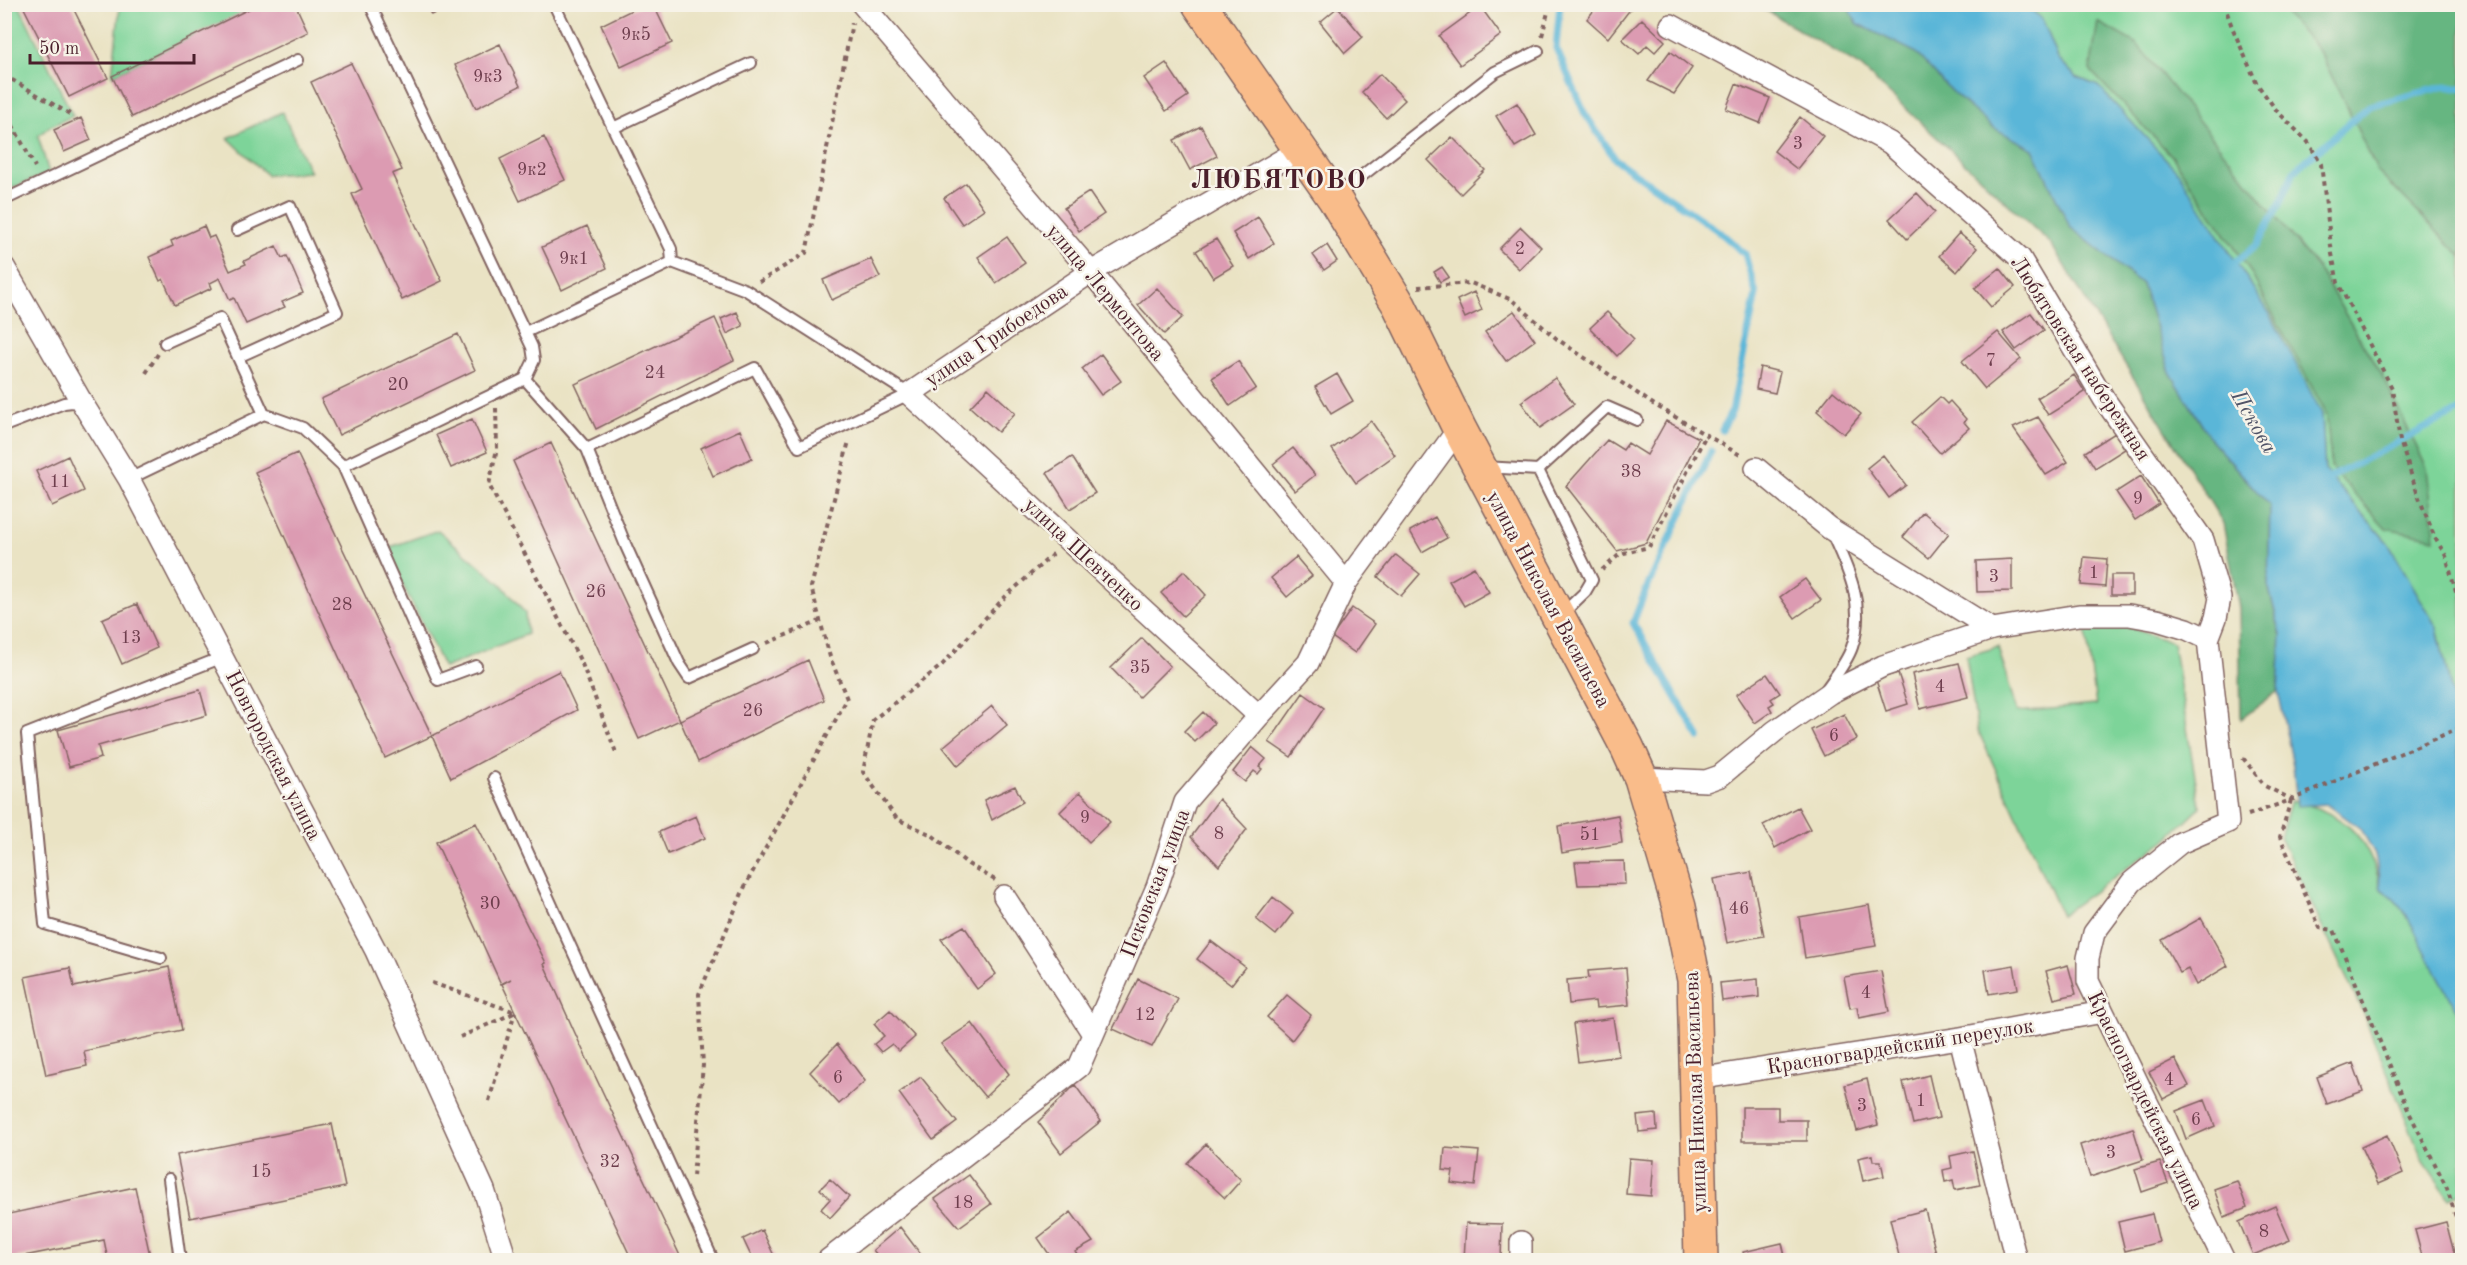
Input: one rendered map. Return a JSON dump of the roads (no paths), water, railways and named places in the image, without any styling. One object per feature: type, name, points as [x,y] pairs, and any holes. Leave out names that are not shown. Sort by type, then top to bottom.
[{"type":"main road","name":"улица Николая Васильева","points":[[1199,4],[1301,148],[1399,305],[1641,778],[1679,907],[1694,980],[1701,1260]]},
{"type":"street","name":"улица Лермонтова","points":[[858,10],[1091,272],[1346,583]]},
{"type":"street","name":"Любятовская набережная","points":[[1671,25],[1890,143],[2020,258],[2104,399],[2203,540],[2220,598],[2208,639]]},
{"type":"street","name":"улица Грибоедова","points":[[909,393],[1091,272],[1301,148]]},
{"type":"street","name":"Новгородская улица","points":[[4,267],[129,479],[376,951],[484,1190],[506,1260]]},
{"type":"street","name":"улица Шевченко","points":[[909,393],[1259,716]]},
{"type":"street","name":"Псковская улица","points":[[828,1260],[1079,1067],[1157,887],[1185,802],[1308,663],[1346,583],[1460,428]]},
{"type":"street","points":[[1756,468],[1829,528],[1992,629]]},
{"type":"street","points":[[1641,778],[1706,781],[1720,776],[1775,730],[1821,698],[1883,666],[1992,629],[2079,615],[2129,615],[2187,629],[2208,639]]},
{"type":"street","name":"Красногвардейская улица","points":[[2208,639],[2228,822],[2180,843],[2132,882],[2094,933],[2088,958],[2088,981],[2224,1260]]},
{"type":"street","points":[[1004,896],[1093,1034]]},
{"type":"street","name":"Красногвардейский переулок","points":[[1697,1079],[1960,1038],[2103,1012]]},
{"type":"street","points":[[1960,1038],[2016,1260]]},
{"type":"lane","points":[[343,466],[525,379],[534,360],[526,332],[370,4]]},
{"type":"lane","points":[[554,4],[671,249],[672,262]]},
{"type":"lane","points":[[1334,198],[1495,72],[1538,51]]},
{"type":"lane","points":[[4,200],[298,60]]},
{"type":"lane","points":[[613,128],[751,63]]},
{"type":"lane","points":[[237,230],[290,206],[337,312],[238,357]]},
{"type":"lane","points":[[526,332],[672,262],[746,290],[909,393]]},
{"type":"lane","points":[[165,343],[220,318],[264,414]]},
{"type":"lane","points":[[587,449],[755,368],[799,447],[909,393]]},
{"type":"lane","points":[[525,379],[587,449],[626,546],[679,663],[689,678],[753,649]]},
{"type":"lane","points":[[4,426],[64,404],[81,401]]},
{"type":"lane","points":[[1480,467],[1538,470],[1607,406],[1637,420]]},
{"type":"lane","points":[[129,479],[264,414],[303,428],[343,466],[438,680],[476,666]]},
{"type":"lane","points":[[1538,470],[1592,580],[1585,592],[1559,616]]},
{"type":"lane","points":[[1821,698],[1852,649],[1859,613],[1848,570],[1829,528]]},
{"type":"lane","points":[[161,958],[45,924],[27,734],[224,657]]},
{"type":"lane","points":[[494,778],[713,1260]]},
{"type":"lane","points":[[169,1179],[180,1260]]},
{"type":"water","name":"Пскова","points":[[1846,5],[2027,5],[2043,21],[2058,58],[2076,77],[2098,86],[2178,172],[2270,314],[2322,414],[2325,471],[2388,543],[2437,628],[2454,702],[2462,791],[2462,1019],[2407,916],[2396,901],[2381,889],[2375,854],[2361,829],[2327,804],[2297,806],[2293,765],[2278,691],[2281,635],[2268,585],[2270,506],[2211,440],[2170,372],[2142,284],[2070,227],[2033,149],[1992,127],[1950,90],[1915,52],[1858,24]]},
{"type":"waterway","points":[[1560,4],[1556,48],[1585,114],[1616,160],[1721,233],[1745,254],[1756,294],[1732,411],[1722,430]]},
{"type":"waterway","points":[[2230,266],[2257,245],[2282,200],[2294,171],[2369,106],[2446,86],[2462,89]]},
{"type":"waterway","points":[[2323,481],[2462,409]]},
{"type":"waterway","points":[[1699,737],[1633,623],[1645,592],[1711,451]]},
{"type":"district","name":"ЛЮБЯТОВО","points":[[1279,179]]}]
